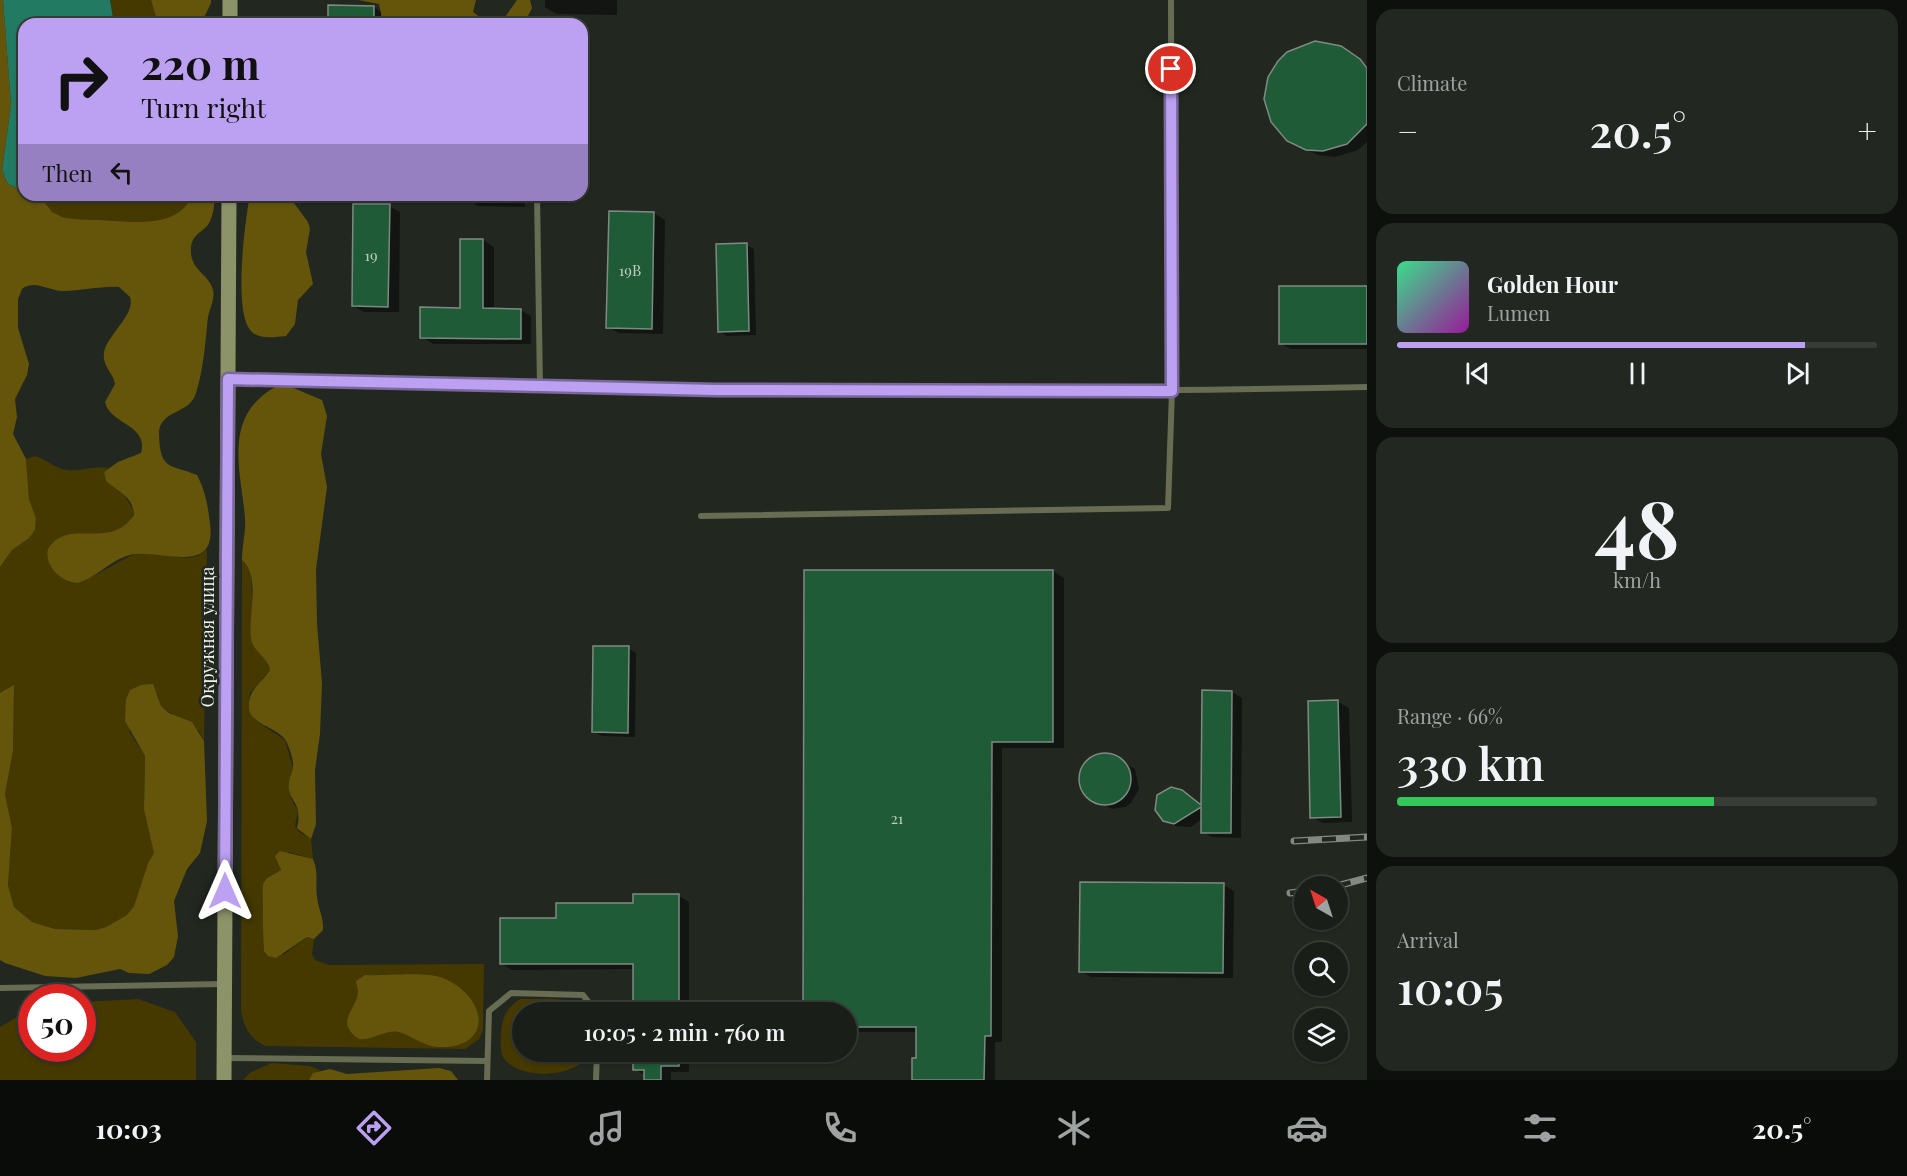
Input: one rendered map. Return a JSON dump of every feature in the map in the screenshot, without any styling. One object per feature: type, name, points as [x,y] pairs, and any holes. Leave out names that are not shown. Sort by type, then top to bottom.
[{"type":"main road","points":[[230,0],[230,18]]},
{"type":"main road","name":"Окружная улица","points":[[224,1080],[229,201]]},
{"type":"lane","points":[[701,516],[1168,508],[1172,391],[1171,0]]},
{"type":"lane","points":[[537,201],[540,387]]},
{"type":"lane","points":[[228,379],[540,387],[1172,391],[1367,387]]},
{"type":"lane","points":[[0,988],[224,984]]},
{"type":"lane","points":[[487,1080],[489,1011],[511,993],[583,995],[588,1002]]},
{"type":"lane","points":[[224,1058],[486,1060]]},
{"type":"lane","points":[[596,1080],[597,1062]]},
{"type":"shaded area","points":[[0,0],[3,0],[11,105],[2,170],[8,184],[18,188],[18,201],[44,201],[52,212],[70,219],[135,222],[163,219],[175,215],[188,201],[214,201],[211,219],[195,237],[191,247],[191,255],[196,267],[208,279],[213,290],[199,383],[193,400],[164,420],[159,434],[164,460],[173,467],[197,475],[204,492],[210,524],[210,541],[205,551],[195,556],[184,557],[130,555],[77,583],[65,580],[51,567],[47,555],[48,549],[56,540],[77,533],[113,531],[124,526],[134,515],[128,499],[106,481],[104,472],[118,462],[141,453],[142,443],[134,430],[108,410],[105,402],[115,384],[106,366],[104,352],[129,310],[130,297],[119,287],[58,291],[32,285],[22,289],[18,299],[18,328],[29,364],[27,375],[15,399],[17,417],[13,434],[26,459],[29,499],[36,518],[35,530],[29,538],[12,550],[0,567]]},
{"type":"shaded area","points":[[3,0],[110,0],[113,18],[18,18],[18,188],[8,184],[2,170],[11,105]]},
{"type":"shaded area","points":[[110,0],[151,0],[156,18],[113,18]]},
{"type":"shaded area","points":[[151,0],[211,0],[204,18],[156,18]]},
{"type":"shaded area","points":[[358,0],[476,0],[473,12],[481,18],[382,18],[379,4]]},
{"type":"shaded area","points":[[517,0],[530,0],[532,8],[527,18],[504,18]]},
{"type":"shaded area","points":[[43,201],[188,201],[175,215],[163,219],[135,222],[63,218]]},
{"type":"shaded area","points":[[249,201],[292,201],[308,222],[310,229],[306,252],[313,284],[298,300],[295,324],[286,336],[258,336],[251,331],[246,321],[241,286]]},
{"type":"shaded area","points":[[284,384],[322,400],[327,416],[321,454],[327,487],[316,569],[317,624],[322,683],[320,734],[315,770],[316,824],[311,839],[297,827],[298,811],[289,787],[293,761],[286,741],[277,732],[254,718],[249,708],[253,691],[270,670],[266,661],[254,647],[251,638],[251,576],[242,560],[245,523],[239,470],[239,438],[250,409],[266,393]]},
{"type":"shaded area","points":[[35,456],[66,470],[108,468],[104,472],[106,481],[120,489],[134,510],[133,517],[123,527],[109,532],[87,535],[67,581],[84,580],[139,553],[156,553],[183,558],[200,555],[207,549],[204,741],[199,731],[160,706],[158,695],[129,731],[145,756],[144,798],[154,853],[148,863],[134,906],[127,915],[106,927],[95,930],[55,929],[32,922],[14,907],[8,885],[12,828],[5,794],[13,751],[14,686],[0,693],[0,567],[12,550],[35,530],[36,518],[29,499],[26,459]]},
{"type":"shaded area","points":[[242,560],[251,571],[254,646],[264,656],[270,670],[250,693],[249,708],[255,720],[285,740],[293,768],[288,784],[291,798],[298,811],[295,826],[299,832],[311,839],[313,859],[288,852],[279,863],[281,870],[267,878],[262,905],[266,936],[283,955],[307,937],[314,939],[312,954],[315,960],[329,965],[484,964],[483,1029],[479,1039],[465,1049],[266,1046],[252,1037],[246,1028],[241,1011]]},
{"type":"shaded area","points":[[153,684],[161,706],[169,713],[192,722],[204,741],[207,821],[200,853],[187,869],[174,901],[178,936],[174,957],[167,965],[149,974],[129,973],[120,969],[76,978],[45,976],[5,963],[0,960],[0,693],[14,685],[13,751],[5,794],[12,828],[8,885],[14,907],[32,922],[55,929],[95,930],[106,927],[127,915],[134,906],[148,863],[154,853],[144,809],[145,756],[125,721],[126,699],[130,690],[141,685]]},
{"type":"shaded area","points":[[280,851],[313,859],[323,930],[314,939],[307,937],[276,958],[268,956],[264,951],[263,884],[267,878],[281,870],[275,856]]},
{"type":"shaded area","points":[[416,974],[443,978],[469,997],[476,1009],[479,1021],[476,1031],[468,1040],[456,1046],[427,1045],[399,1032],[359,1039],[351,1033],[347,1021],[357,998],[356,981],[365,975]]},
{"type":"shaded area","points":[[138,999],[175,1012],[196,1042],[196,1080],[0,1080],[0,1027],[18,1017],[18,1062],[96,1062],[96,1001]]},
{"type":"shaded area","points":[[520,999],[547,999],[569,1002],[516,1002]]},
{"type":"shaded area","points":[[511,1006],[512,1062],[582,1062],[573,1068],[547,1074],[533,1073],[510,1065],[502,1055],[501,1046],[504,1018]]},
{"type":"shaded area","points":[[272,1063],[309,1066],[320,1070],[309,1080],[243,1080],[251,1072]]},
{"type":"shaded area","points":[[439,1068],[451,1071],[458,1080],[309,1080],[313,1073],[330,1069],[347,1074]]},
{"type":"building","points":[[328,5],[374,6],[374,18],[328,18]]},
{"type":"building","points":[[1315,41],[1341,46],[1360,59],[1367,68],[1367,124],[1347,144],[1323,151],[1306,150],[1287,141],[1271,122],[1264,99],[1268,77],[1278,61],[1287,52]]},
{"type":"building","points":[[353,204],[390,204],[388,307],[352,306]]},
{"type":"building","points":[[609,211],[654,212],[652,329],[606,328]]},
{"type":"building","points":[[460,239],[483,239],[483,308],[521,309],[521,339],[420,338],[420,307],[460,308]]},
{"type":"building","points":[[747,243],[749,331],[718,332],[716,244]]},
{"type":"building","points":[[1279,286],[1367,286],[1367,344],[1279,344]]},
{"type":"building","points":[[804,570],[1053,570],[1053,742],[992,742],[991,1036],[985,1036],[984,1080],[912,1080],[912,1058],[916,1058],[916,1027],[857,1027],[857,1002],[803,1002]]},
{"type":"building","points":[[593,646],[629,646],[628,733],[592,732]]},
{"type":"building","points":[[1202,690],[1232,691],[1231,833],[1201,833],[1201,807],[1174,824],[1163,821],[1155,810],[1157,795],[1171,787],[1182,790],[1201,805]]},
{"type":"building","points":[[1338,700],[1341,817],[1310,818],[1308,701]]},
{"type":"building","points":[[1100,753],[1110,753],[1124,760],[1131,779],[1124,798],[1110,805],[1100,805],[1090,801],[1083,794],[1079,784],[1079,774],[1083,764],[1090,757]]},
{"type":"building","points":[[1080,882],[1224,883],[1223,973],[1079,972]]},
{"type":"building","points":[[633,894],[679,894],[679,1002],[633,1002],[633,964],[500,964],[500,918],[556,918],[556,903],[633,903]]},
{"type":"building","points":[[633,1062],[679,1062],[679,1066],[661,1066],[661,1080],[644,1080],[644,1070],[633,1070]]},
{"type":"railway","points":[[1294,841],[1367,837]]},
{"type":"railway","points":[[1348,883],[1367,878]]},
{"type":"railway","points":[[1290,893],[1294,892]]},
{"type":"route","points":[[225,891],[228,379],[716,390],[1172,391],[1171,69]]}]
